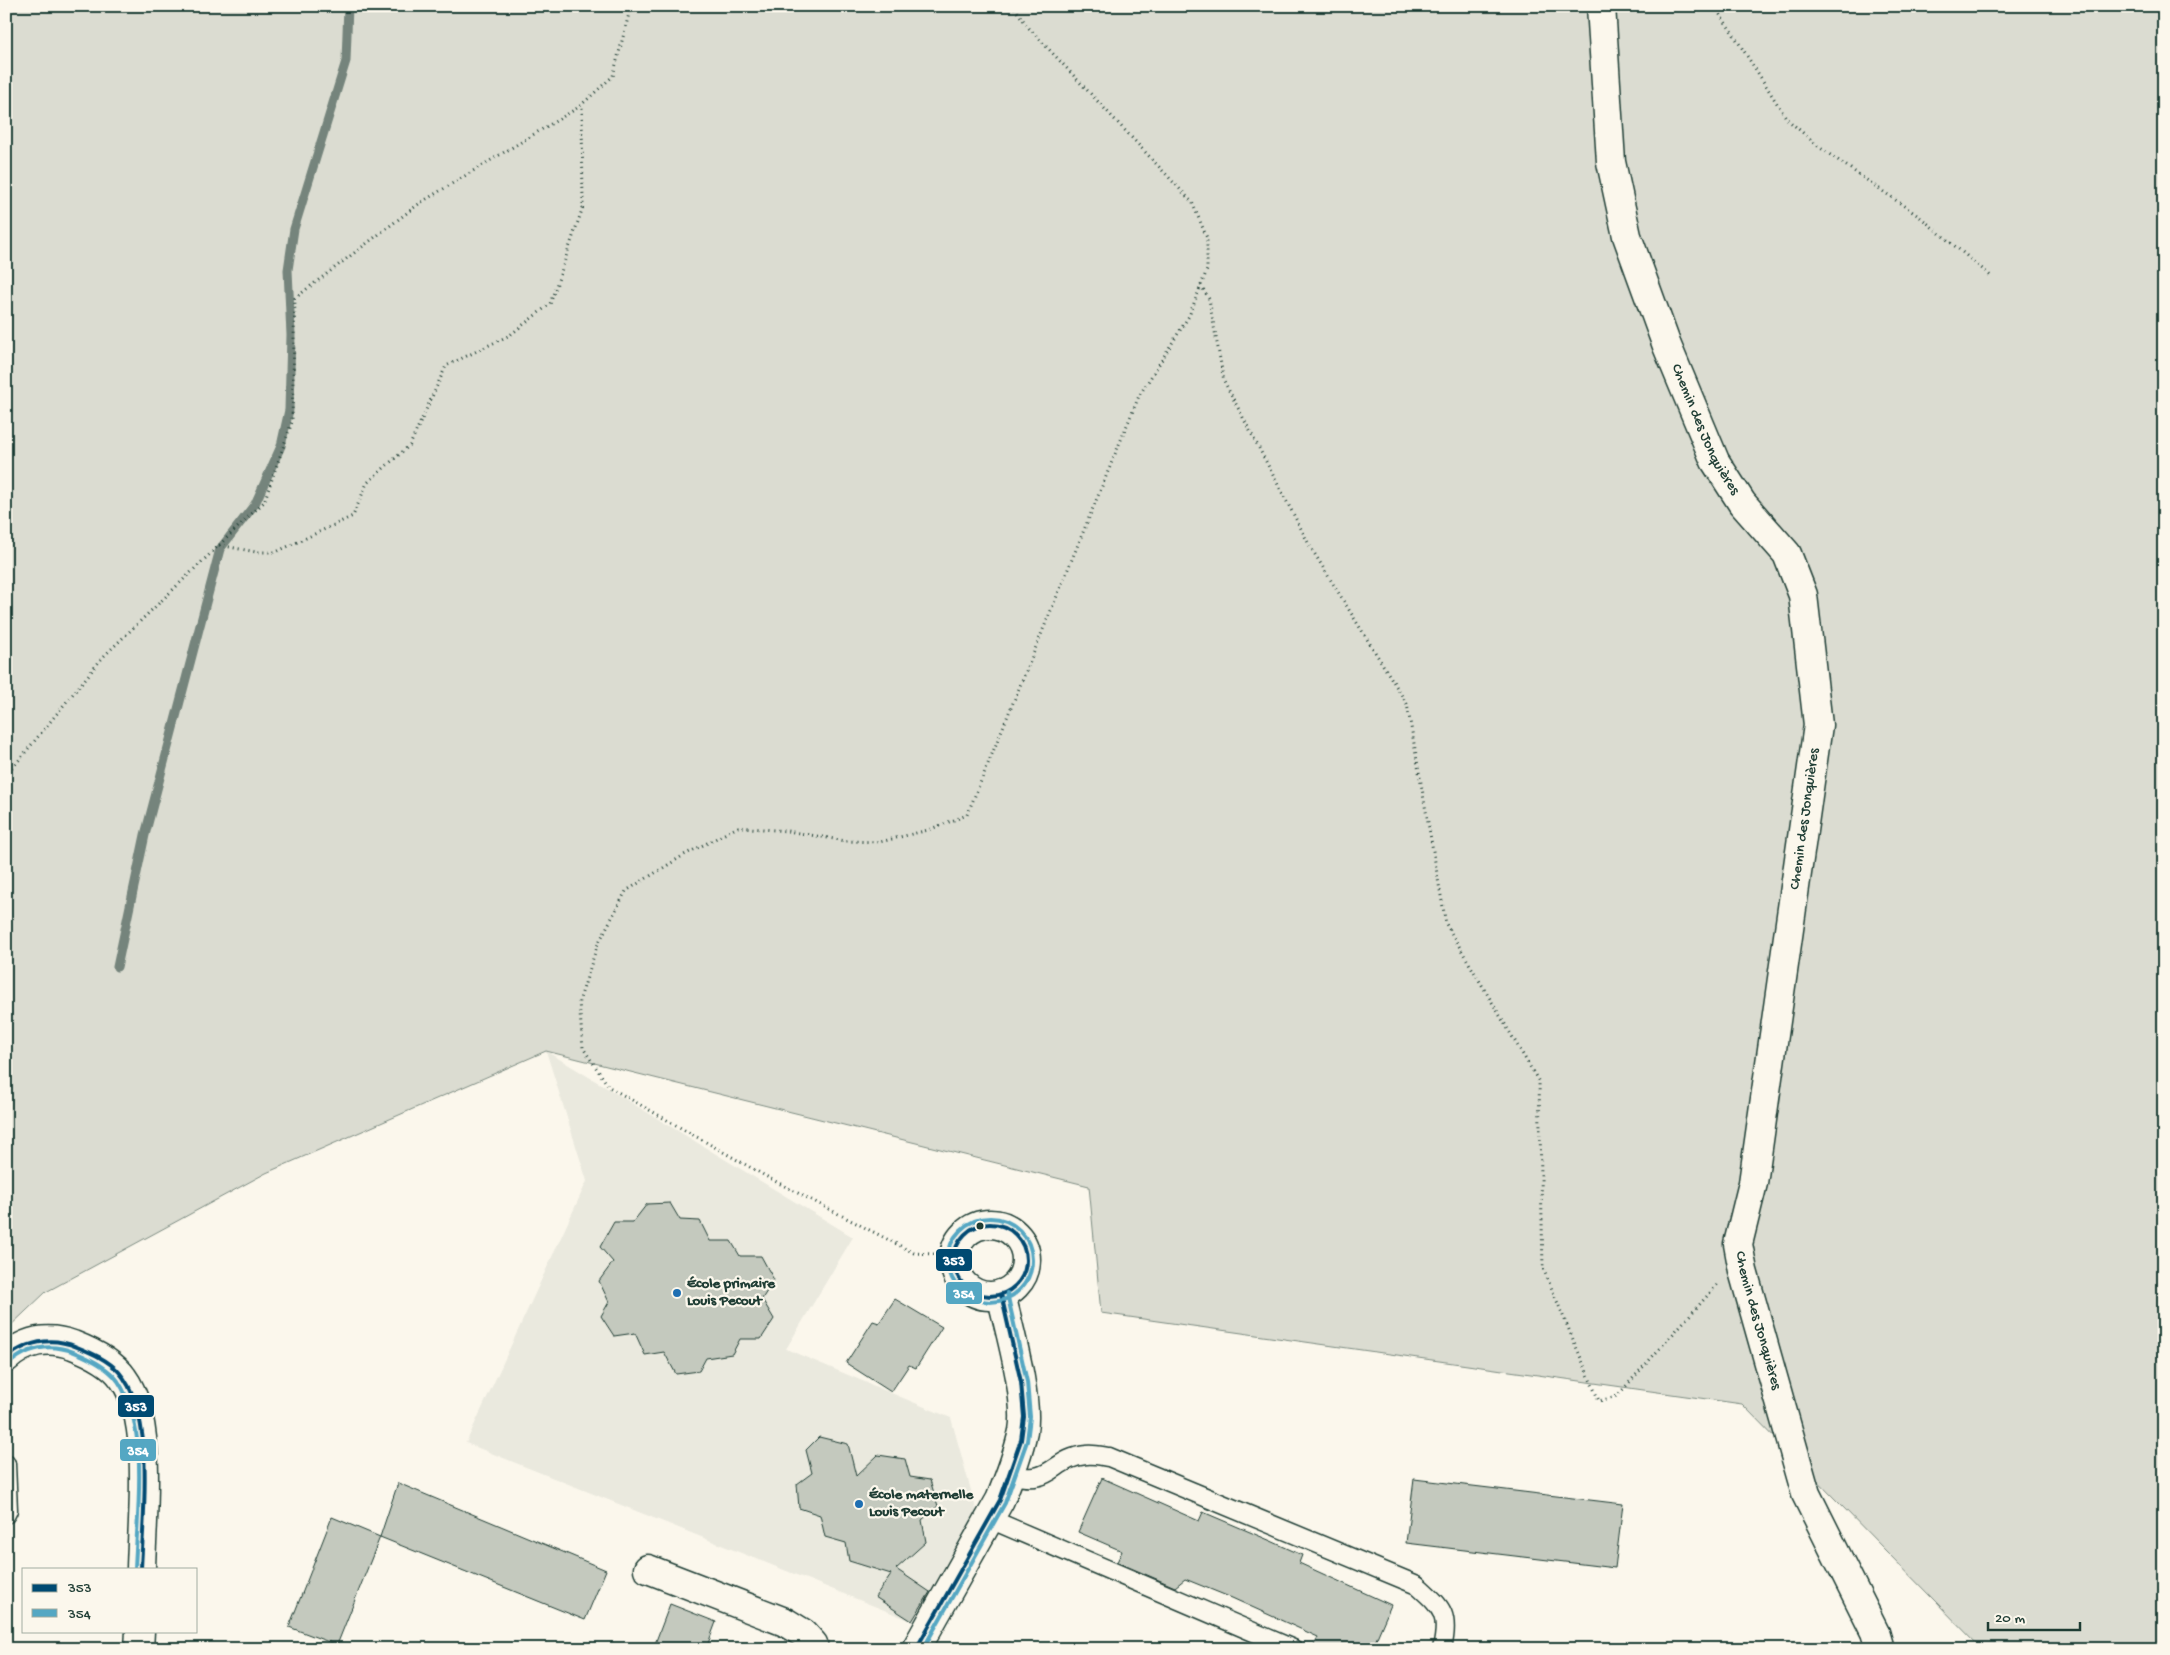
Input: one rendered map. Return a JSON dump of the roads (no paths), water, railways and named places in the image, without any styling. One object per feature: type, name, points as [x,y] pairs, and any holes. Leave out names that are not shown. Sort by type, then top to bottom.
[{"type":"street","name":"Chemin des Jonquières","points":[[1601,6],[1611,162],[1627,236],[1667,346],[1715,461],[1742,503],[1787,554],[1804,595],[1818,725],[1754,1183],[1738,1244],[1806,1494],[1874,1632],[1880,1649]]},
{"type":"street","points":[[994,1224],[1007,1228],[1017,1237],[1024,1249],[1026,1263],[1022,1276],[1014,1287],[1001,1294],[987,1296],[973,1292],[962,1283],[955,1270],[954,1255],[958,1242],[967,1231],[979,1225],[994,1224]]},
{"type":"street","points":[[916,1649],[990,1519],[1011,1474],[1023,1429],[1023,1403],[1001,1294]]},
{"type":"street","points":[[6,1358],[16,1349],[42,1339],[64,1342],[85,1350],[106,1362],[123,1377],[133,1395],[140,1425],[144,1457],[141,1568]]},
{"type":"street","points":[[648,1569],[785,1622],[804,1633],[813,1644],[811,1649]]},
{"type":"street","points":[[139,1649],[140,1632]]},
{"type":"lane","points":[[1011,1474],[1025,1479],[1039,1478],[1072,1458],[1087,1454],[1109,1458],[1417,1585],[1440,1606],[1447,1629],[1442,1649]]},
{"type":"lane","points":[[6,1464],[8,1510],[6,1514]]},
{"type":"lane","points":[[990,1519],[1292,1649]]},
{"type":"waterway","points":[[117,967],[145,835],[220,549],[255,504],[281,446],[289,410],[291,335],[288,270],[294,229],[346,61],[348,6]]},
{"type":"place","name":"École primaire Louis Pecout","points":[[677,1293]]},
{"type":"place","name":"École maternelle Louis Pecout","points":[[859,1504]]}]
